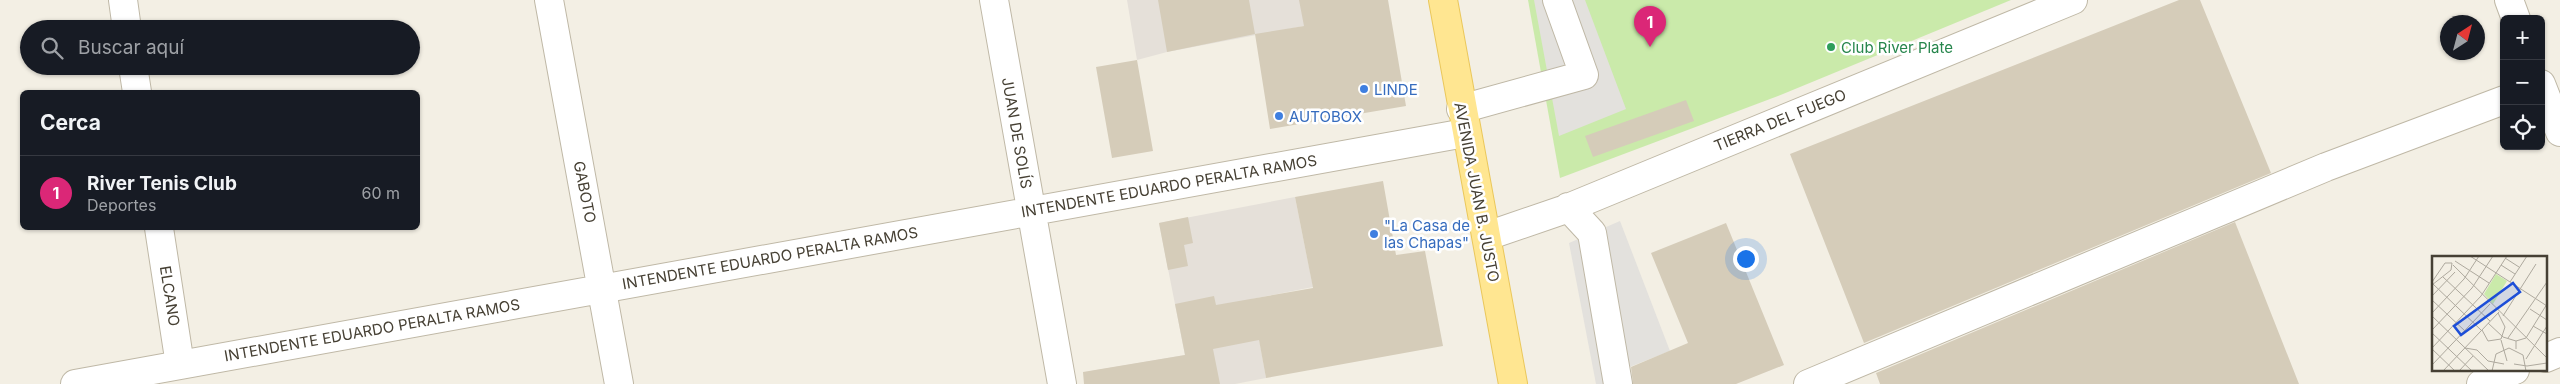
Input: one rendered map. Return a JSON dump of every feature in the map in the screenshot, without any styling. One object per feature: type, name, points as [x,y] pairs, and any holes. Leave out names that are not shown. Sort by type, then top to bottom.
[{"type":"main road","name":"AVENIDA JUAN B. JUSTO","points":[[1443,0],[1463,121],[1487,236],[1512,384]]},
{"type":"street","points":[[122,0],[125,20]]},
{"type":"street","name":"GABOTO","points":[[549,0],[619,384]]},
{"type":"street","name":"JUAN DE SOLÍS","points":[[994,0],[1062,384]]},
{"type":"street","name":"INTENDENTE EDUARDO PERALTA RAMOS","points":[[75,384],[1031,211],[1463,121],[1584,74],[1557,0]]},
{"type":"street","name":"TIERRA DEL FUEGO","points":[[1487,236],[1568,207],[2073,0]]},
{"type":"street","points":[[2508,0],[2514,15]]},
{"type":"street","points":[[134,75],[137,90]]},
{"type":"street","points":[[2545,95],[2560,132]]},
{"type":"street","points":[[1808,384],[2326,168],[2500,102]]},
{"type":"street","points":[[1568,207],[1592,233],[1618,384]]},
{"type":"street","name":"ELCANO","points":[[159,230],[180,365]]},
{"type":"street","points":[[2548,357],[2560,352]]},
{"type":"street","points":[[2481,384],[2510,372]]},
{"type":"shaded area","points":[[1127,0],[1387,0],[1304,26],[1167,52],[1137,60]]},
{"type":"shaded area","points":[[1534,0],[1585,0],[1626,109],[1559,136]]},
{"type":"shaded area","points":[[1295,197],[1313,287],[1252,299],[1266,378],[1235,384],[1094,384],[1091,371],[1185,355],[1159,223]]},
{"type":"shaded area","points":[[1620,221],[1670,351],[1627,368],[1633,384],[1596,384],[1569,243]]},
{"type":"green space","points":[[1528,0],[2011,0],[1783,94],[1560,178]]},
{"type":"building","points":[[1158,0],[1249,0],[1255,34],[1167,52]]},
{"type":"building","points":[[1299,0],[1388,0],[1406,106],[1270,129],[1255,34],[1304,26]]},
{"type":"building","points":[[2179,0],[2200,0],[2271,173],[1864,343],[1790,154]]},
{"type":"building","points":[[1137,60],[1153,151],[1112,158],[1096,67]]},
{"type":"building","points":[[1686,100],[1694,121],[1593,157],[1585,136]]},
{"type":"building","points":[[1383,181],[1396,255],[1425,251],[1443,346],[1266,378],[1259,340],[1213,349],[1220,384],[1084,384],[1083,372],[1185,355],[1175,304],[1214,296],[1216,305],[1313,288],[1295,197]]},
{"type":"building","points":[[1188,217],[1193,243],[1184,245],[1188,266],[1168,270],[1159,223]]},
{"type":"building","points":[[2235,222],[2299,384],[1880,384],[1876,373]]},
{"type":"building","points":[[1726,223],[1784,365],[1736,384],[1633,384],[1631,367],[1688,343],[1651,253]]},
{"type":"place","name":"River Tenis Club","points":[[1650,47]]},
{"type":"place","name":"Club River Plate","points":[[1831,47]]},
{"type":"place","name":"LINDE","points":[[1364,89]]},
{"type":"place","name":"AUTOBOX","points":[[1279,116]]},
{"type":"place","name":"\"La Casa de las Chapas\"","points":[[1374,234]]}]
